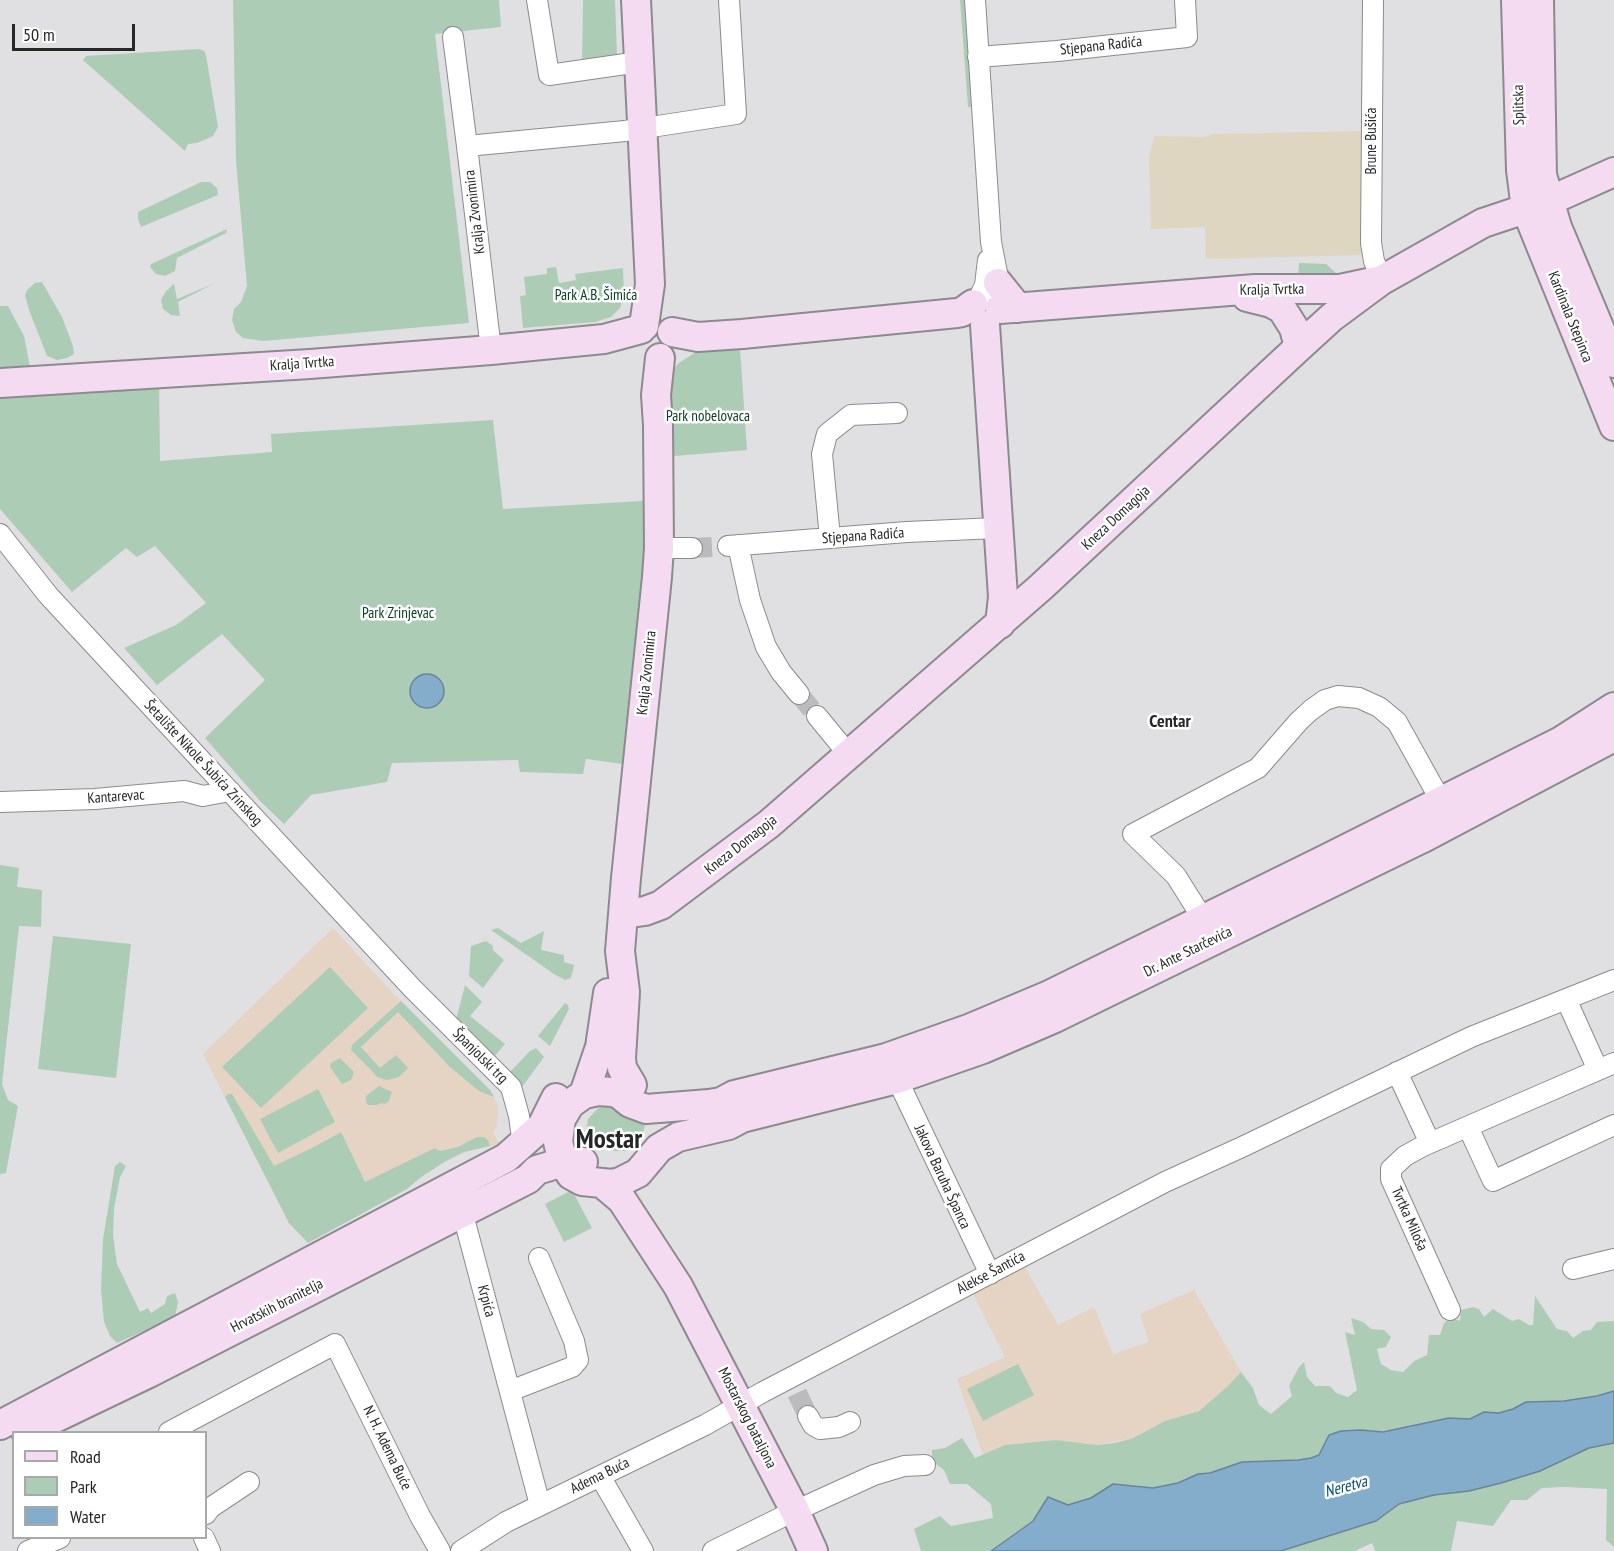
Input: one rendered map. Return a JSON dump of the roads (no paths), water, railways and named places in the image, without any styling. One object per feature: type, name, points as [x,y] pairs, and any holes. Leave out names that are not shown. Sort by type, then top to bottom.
[{"type":"main road","name":"Kralja Zvonimira","points":[[636,0],[650,284],[659,340],[656,395],[659,548],[620,951],[626,992],[622,1068],[640,1096]]},
{"type":"main road","name":"Splitska","points":[[1516,0],[1521,170],[1537,205]]},
{"type":"main road","name":"Splitska","points":[[1537,205],[1542,175],[1539,0]]},
{"type":"main road","name":"Kralja Tvrtka","points":[[0,383],[310,364],[604,339],[659,340],[988,307],[1221,291],[1340,289],[1382,280],[1483,223],[1537,205],[1614,172]]},
{"type":"main road","name":"Kardinala Stepinca","points":[[1537,205],[1557,228],[1614,363]]},
{"type":"main road","name":"Kardinala Stepinca","points":[[1537,205],[1614,426]]},
{"type":"main road","name":"Kneza Domagoja","points":[[623,914],[653,909],[670,899],[769,824],[1000,624],[1299,346],[1332,317],[1382,280]]},
{"type":"main road","points":[[1221,291],[1263,301],[1282,309],[1294,328],[1299,346]]},
{"type":"main road","points":[[988,307],[997,528],[1003,597],[1000,624]]},
{"type":"main road","points":[[1000,556],[1008,572],[1018,577],[1033,579],[1051,577]]},
{"type":"main road","points":[[738,1107],[971,1029],[1047,996],[1203,919],[1437,794],[1561,741],[1614,707]]},
{"type":"main road","name":"Dr. Ante Starčevića","points":[[640,1096],[709,1104],[721,1102],[738,1107],[897,1079],[983,1049],[1055,1018],[1420,839],[1614,737]]},
{"type":"main road","name":"Kralja Zvonimira","points":[[587,1085],[602,1040],[609,984],[620,951]]},
{"type":"main road","points":[[0,1425],[514,1148],[542,1126],[550,1107],[571,1083],[587,1085],[598,1091],[612,1092],[637,1107],[640,1096]]},
{"type":"main road","points":[[514,1148],[528,1152],[547,1140],[559,1126],[570,1104],[587,1085]]},
{"type":"main road","name":"Mostarskog bataljona","points":[[640,1096],[646,1131],[640,1155],[645,1202],[678,1286]]},
{"type":"main road","name":"Dr. Ante Starčevića","points":[[567,1168],[574,1161],[600,1168],[615,1169],[628,1164],[640,1155],[659,1148],[666,1142],[729,1125],[738,1107]]},
{"type":"main road","points":[[559,1126],[558,1142],[567,1168],[582,1181],[602,1184],[620,1182],[640,1155]]},
{"type":"main road","name":"Hrvatskih branitelja","points":[[28,1431],[528,1179],[537,1170],[567,1168]]},
{"type":"main road","name":"Mostarskog bataljona","points":[[602,1184],[616,1194],[629,1209],[678,1286],[795,1511],[813,1551]]},
{"type":"street","points":[[537,0],[549,75],[639,63]]},
{"type":"street","points":[[467,146],[642,128],[736,114],[729,0]]},
{"type":"street","points":[[975,0],[990,242],[985,285],[988,307]]},
{"type":"street","name":"Stjepana Radića","points":[[978,57],[1187,37],[1185,0]]},
{"type":"street","name":"Brune Bušića","points":[[1373,0],[1371,243],[1374,261],[1382,280]]},
{"type":"street","name":"Kralja Zvonimira","points":[[453,37],[491,350]]},
{"type":"street","points":[[830,538],[822,453],[826,434],[850,415],[897,413]]},
{"type":"street","name":"Stjepana Radića","points":[[799,694],[781,672],[766,646],[733,546],[907,532],[997,528]]},
{"type":"street","name":"Šetalište Nikole Šubića Zrinskog","points":[[0,534],[48,595],[412,988]]},
{"type":"street","points":[[659,548],[692,548]]},
{"type":"street","name":"Dr. Ante Starčevića","points":[[1203,919],[1176,876],[1133,834],[1258,768],[1299,722],[1325,700],[1338,696],[1359,698],[1379,707],[1397,722],[1437,794]]},
{"type":"street","points":[[817,716],[849,755]]},
{"type":"street","name":"Kantarevac","points":[[0,802],[95,799],[184,791],[203,796],[230,791]]},
{"type":"street","points":[[1430,1143],[1397,1072],[1471,1037],[1614,980]]},
{"type":"street","name":"Španjolski trg","points":[[412,988],[511,1087],[514,1148]]},
{"type":"street","name":"Tvrtka Miloša","points":[[1450,1310],[1391,1179],[1391,1169],[1405,1156],[1430,1143],[1606,1066],[1566,999]]},
{"type":"street","name":"Alekse Šantića","points":[[740,1405],[793,1386],[990,1274],[1165,1182],[1397,1072]]},
{"type":"street","name":"Jakova Baruha Španca","points":[[897,1079],[990,1274]]},
{"type":"street","points":[[1468,1127],[1493,1181],[1614,1125]]},
{"type":"street","name":"Krpića","points":[[462,1211],[540,1505]]},
{"type":"street","points":[[510,1391],[572,1366],[578,1360],[574,1341],[539,1258]]},
{"type":"street","points":[[1573,1269],[1614,1259]]},
{"type":"street","name":"N. H. Adema Buće","points":[[171,1431],[335,1344],[420,1516],[440,1551]]},
{"type":"street","name":"Adema Buća","points":[[466,1550],[506,1522],[705,1425],[740,1405]]},
{"type":"street","points":[[808,1416],[813,1425],[820,1429],[839,1427],[850,1422]]},
{"type":"street","points":[[713,1551],[874,1475],[904,1466],[925,1465]]},
{"type":"street","points":[[600,1476],[643,1551]]},
{"type":"street","points":[[207,1512],[210,1508],[249,1482]]},
{"type":"street","points":[[28,1551],[58,1539]]},
{"type":"water","points":[[427,674],[439,679],[444,691],[439,703],[427,708],[415,703],[410,691],[415,679]]},
{"type":"water","name":"Neretva","points":[[1614,1391],[1614,1443],[1589,1448],[1540,1471],[1501,1483],[1399,1504],[1376,1521],[1281,1551],[991,1551],[1033,1521],[1048,1497],[1068,1505],[1091,1498],[1113,1484],[1153,1488],[1178,1483],[1198,1474],[1210,1473],[1242,1462],[1311,1458],[1319,1455],[1329,1435],[1341,1431],[1383,1432],[1449,1418],[1470,1419],[1484,1412],[1499,1413],[1526,1402],[1564,1401]]},
{"type":"tunnel","points":[[692,548],[728,546]]},
{"type":"tunnel","points":[[799,694],[817,716]]},
{"type":"tunnel","points":[[797,1393],[808,1416]]},
{"type":"district","name":"Centar","points":[[1170,722]]},
{"type":"district","name":"Mostar","points":[[609,1140]]},
{"type":"park label","name":"Park A.B. Šimića","points":[[596,296]]},
{"type":"park label","name":"Park nobelovaca","points":[[708,417]]},
{"type":"park label","name":"Park Zrinjevac","points":[[398,614]]}]
